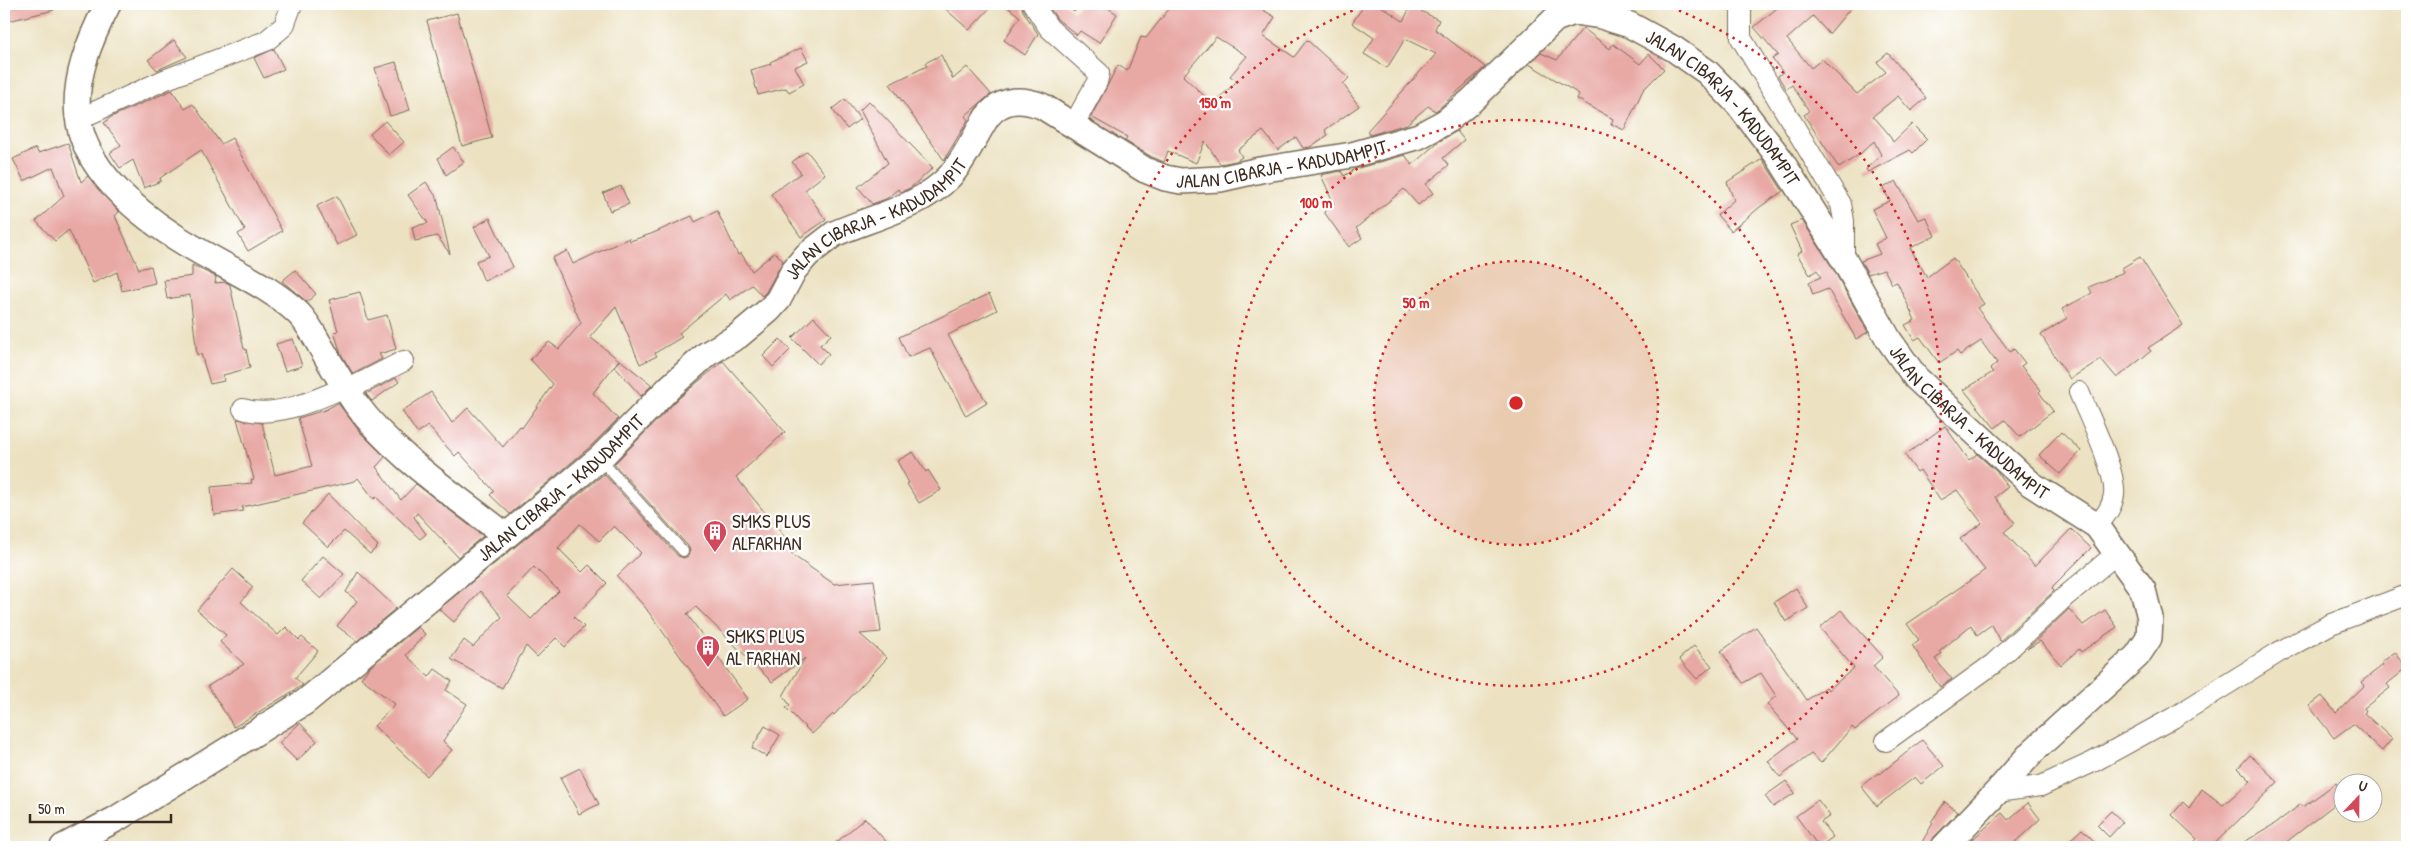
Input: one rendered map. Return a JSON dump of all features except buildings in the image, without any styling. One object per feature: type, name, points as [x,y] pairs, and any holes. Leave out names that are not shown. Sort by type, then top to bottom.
[{"type":"street","points":[[108,4],[88,46],[77,102],[78,119],[85,144],[101,172],[117,191],[139,210],[194,249],[264,289],[296,311],[309,327],[357,404],[388,440],[506,536]]},
{"type":"street","points":[[78,119],[164,80],[266,41],[284,26],[292,4]]},
{"type":"street","points":[[1033,4],[1049,28],[1099,73],[1097,82],[1074,126]]},
{"type":"street","points":[[1741,4],[1740,38],[1841,204],[1844,221],[1844,260]]},
{"type":"street","name":"JALAN CIBARJA - KADUDAMPIT","points":[[63,847],[116,819],[305,702],[600,458],[669,388],[707,354],[738,336],[768,310],[778,300],[794,270],[822,242],[834,234],[914,202],[941,185],[952,174],[994,109],[1003,103],[1014,100],[1030,102],[1058,115],[1145,170],[1182,181],[1220,179],[1260,170],[1352,155],[1419,136],[1445,122],[1471,101],[1555,20],[1574,12],[1601,16],[1630,25],[1674,49],[1707,72],[1738,104],[1778,156],[1844,260],[1889,340],[1916,378],[2030,484],[2097,526],[2143,590],[2150,618],[2149,638],[2137,656],[2032,752],[1998,792],[1944,847]]},
{"type":"street","points":[[242,409],[256,414],[293,406],[346,388],[404,361]]},
{"type":"street","points":[[2079,392],[2108,464],[2114,493],[2110,509],[2097,526]]},
{"type":"street","points":[[1886,741],[1993,664],[2067,595],[2117,553]]},
{"type":"street","points":[[1998,792],[2041,786],[2067,774],[2173,718],[2279,652],[2331,624],[2407,595]]},
{"type":"lane","points":[[600,458],[683,551]]},
{"type":"place","name":"SMKS PLUS ALFARHAN","points":[[715,553]]},
{"type":"place","name":"SMKS PLUS AL FARHAN","points":[[708,668]]}]
